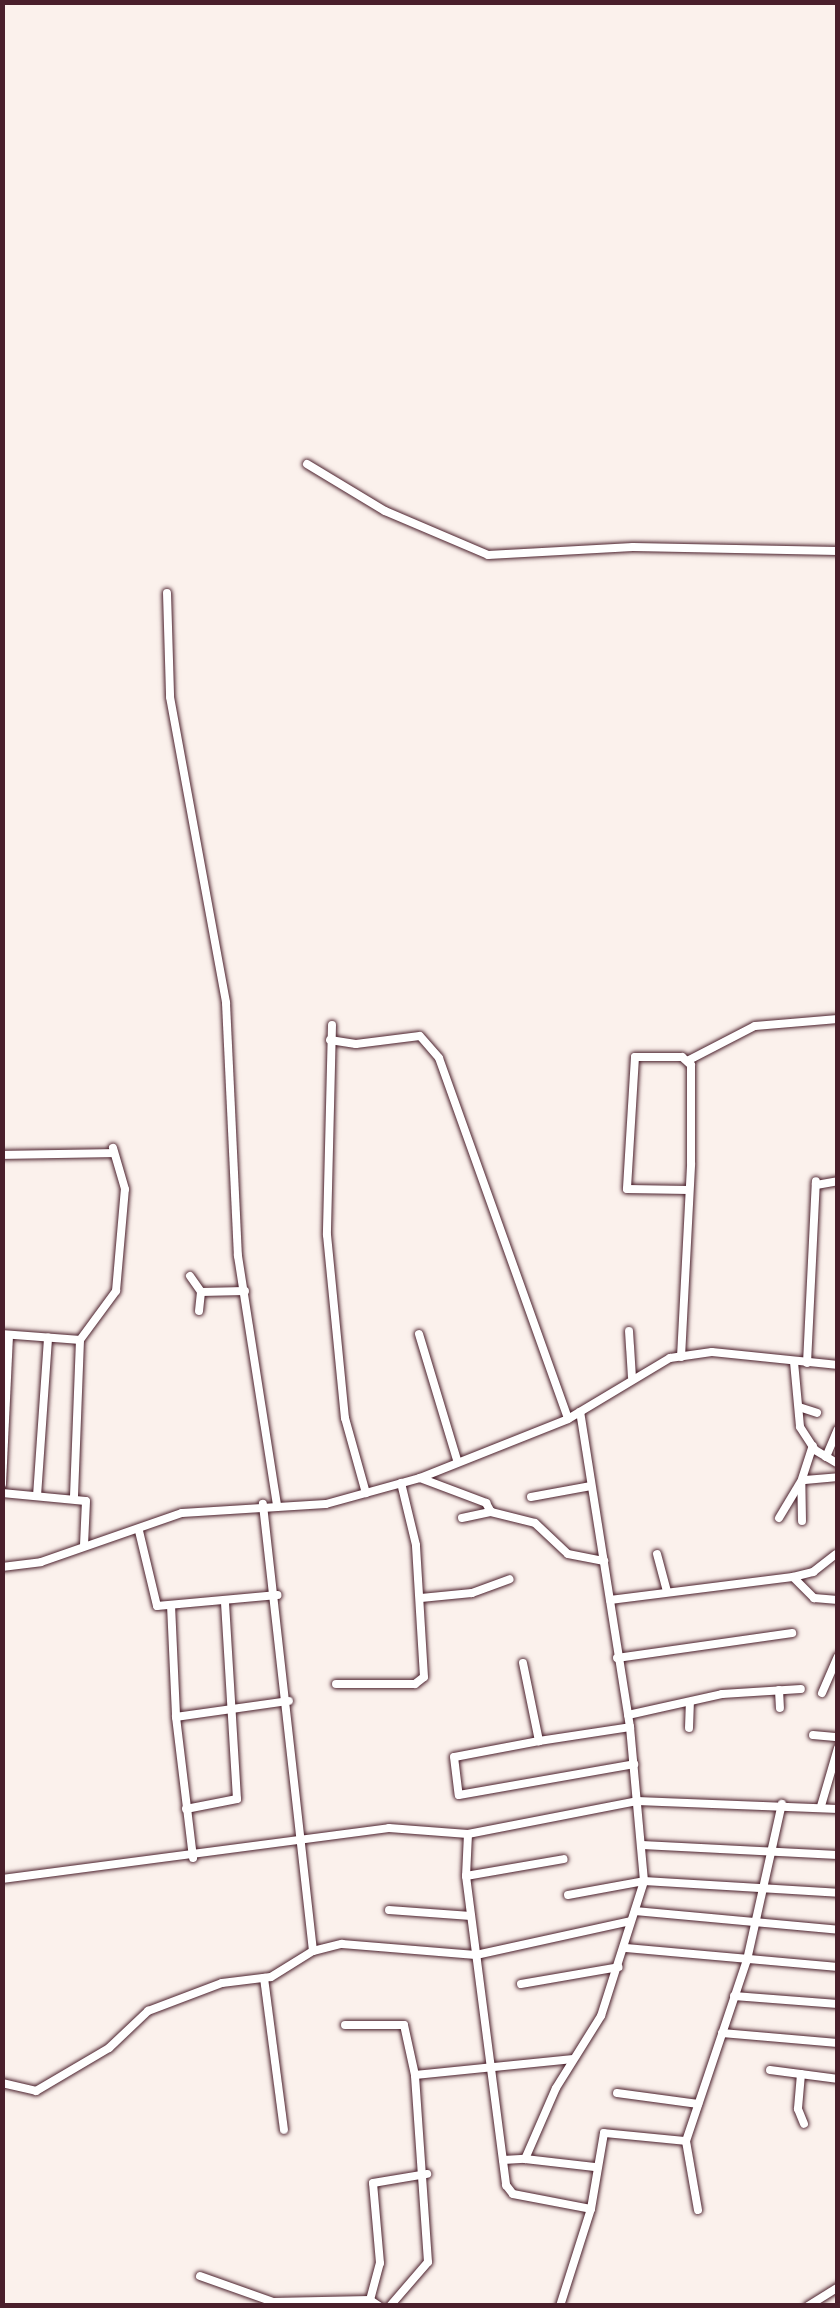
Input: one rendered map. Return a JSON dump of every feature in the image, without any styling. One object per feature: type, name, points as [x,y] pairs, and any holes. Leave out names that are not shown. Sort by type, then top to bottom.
[{"type":"street","points":[[307,464],[384,511],[488,554],[634,547],[838,552]]},
{"type":"street","points":[[167,594],[170,697],[226,1004],[245,1291],[277,1504]]},
{"type":"street","points":[[689,1190],[627,1190],[635,1057],[689,1060],[754,1026],[838,1019]]},
{"type":"street","points":[[332,1025],[327,1236],[345,1418],[366,1493]]},
{"type":"street","points":[[330,1040],[356,1044],[420,1036],[439,1058],[568,1419]]},
{"type":"street","points":[[682,1356],[689,1190],[689,1060]]},
{"type":"street","points":[[2,1155],[113,1151],[125,1189],[116,1291],[80,1340],[74,1497]]},
{"type":"street","points":[[807,1363],[816,1183],[838,1180]]},
{"type":"street","points":[[190,1276],[201,1292],[200,1311]]},
{"type":"street","points":[[201,1292],[245,1291]]},
{"type":"street","points":[[629,1331],[632,1378]]},
{"type":"street","points":[[2,1484],[6,1334],[80,1340]]},
{"type":"street","points":[[419,1334],[457,1460]]},
{"type":"street","points":[[37,1496],[48,1338]]},
{"type":"street","points":[[2,1567],[138,1532],[182,1513],[263,1504],[326,1504],[420,1478],[457,1460],[568,1419],[632,1378],[682,1356],[712,1352],[838,1365]]},
{"type":"street","points":[[794,1362],[800,1427],[813,1446],[838,1464]]},
{"type":"street","points":[[799,1407],[818,1413]]},
{"type":"street","points":[[525,2160],[573,2059],[601,2016],[626,1948],[630,1921],[644,1881],[630,1726],[580,1412]]},
{"type":"street","points":[[826,1457],[838,1430]]},
{"type":"street","points":[[802,1521],[803,1481],[813,1446]]},
{"type":"street","points":[[803,1481],[838,1477]]},
{"type":"street","points":[[420,1478],[486,1503],[491,1512]]},
{"type":"street","points":[[779,1518],[803,1481]]},
{"type":"street","points":[[336,1684],[422,1682],[421,1598],[401,1483]]},
{"type":"street","points":[[531,1497],[591,1486]]},
{"type":"street","points":[[2,1493],[86,1501],[84,1545]]},
{"type":"street","points":[[263,1504],[290,1701],[297,1844],[313,1951]]},
{"type":"street","points":[[462,1518],[491,1512],[525,1518],[568,1554],[604,1561]]},
{"type":"street","points":[[138,1532],[157,1606],[277,1595]]},
{"type":"street","points":[[657,1554],[667,1592]]},
{"type":"street","points":[[610,1600],[793,1577],[813,1572],[836,1554]]},
{"type":"street","points":[[793,1577],[814,1598],[838,1600]]},
{"type":"street","points":[[421,1598],[472,1593],[510,1579]]},
{"type":"street","points":[[186,1809],[237,1799],[224,1601]]},
{"type":"street","points":[[171,1605],[176,1717],[194,1858]]},
{"type":"street","points":[[617,1658],[792,1633]]},
{"type":"street","points":[[822,1693],[835,1674],[838,1656]]},
{"type":"street","points":[[523,1663],[538,1741]]},
{"type":"street","points":[[628,1715],[690,1702],[801,1689]]},
{"type":"street","points":[[779,1690],[780,1708]]},
{"type":"street","points":[[176,1717],[290,1701]]},
{"type":"street","points":[[689,1728],[690,1702]]},
{"type":"street","points":[[630,1726],[454,1757],[458,1795],[634,1764]]},
{"type":"street","points":[[812,1735],[838,1736]]},
{"type":"street","points":[[822,1806],[838,1748]]},
{"type":"street","points":[[2,1879],[194,1858],[389,1828],[468,1834],[637,1801],[838,1808]]},
{"type":"street","points":[[698,2210],[686,2141],[748,1960],[782,1804]]},
{"type":"street","points":[[468,1834],[466,1876],[503,2160],[513,2194],[590,2209]]},
{"type":"street","points":[[642,1845],[838,1855]]},
{"type":"street","points":[[466,1876],[564,1860]]},
{"type":"street","points":[[568,1895],[644,1881],[838,1893]]},
{"type":"street","points":[[390,1910],[471,1916]]},
{"type":"street","points":[[635,1911],[838,1930]]},
{"type":"street","points":[[2,2084],[36,2091],[109,2048],[148,2011],[222,1982],[264,1978],[313,1951],[342,1944],[476,1955],[630,1921]]},
{"type":"street","points":[[626,1948],[838,1967]]},
{"type":"street","points":[[521,1984],[619,1967]]},
{"type":"street","points":[[264,1978],[284,2130]]},
{"type":"street","points":[[734,1996],[838,2004]]},
{"type":"street","points":[[346,2025],[404,2025],[415,2075],[427,2174],[428,2262],[390,2306]]},
{"type":"street","points":[[722,2033],[838,2043]]},
{"type":"street","points":[[415,2075],[573,2059]]},
{"type":"street","points":[[770,2070],[838,2079]]},
{"type":"street","points":[[801,2074],[798,2108],[804,2124]]},
{"type":"street","points":[[617,2093],[698,2104]]},
{"type":"street","points":[[560,2306],[590,2209],[601,2139],[610,2132],[686,2141]]},
{"type":"street","points":[[503,2160],[596,2167]]},
{"type":"street","points":[[370,2300],[380,2264],[373,2182],[427,2174]]},
{"type":"street","points":[[200,2276],[273,2302],[370,2300],[379,2306]]},
{"type":"street","points":[[808,2306],[838,2288]]}]
